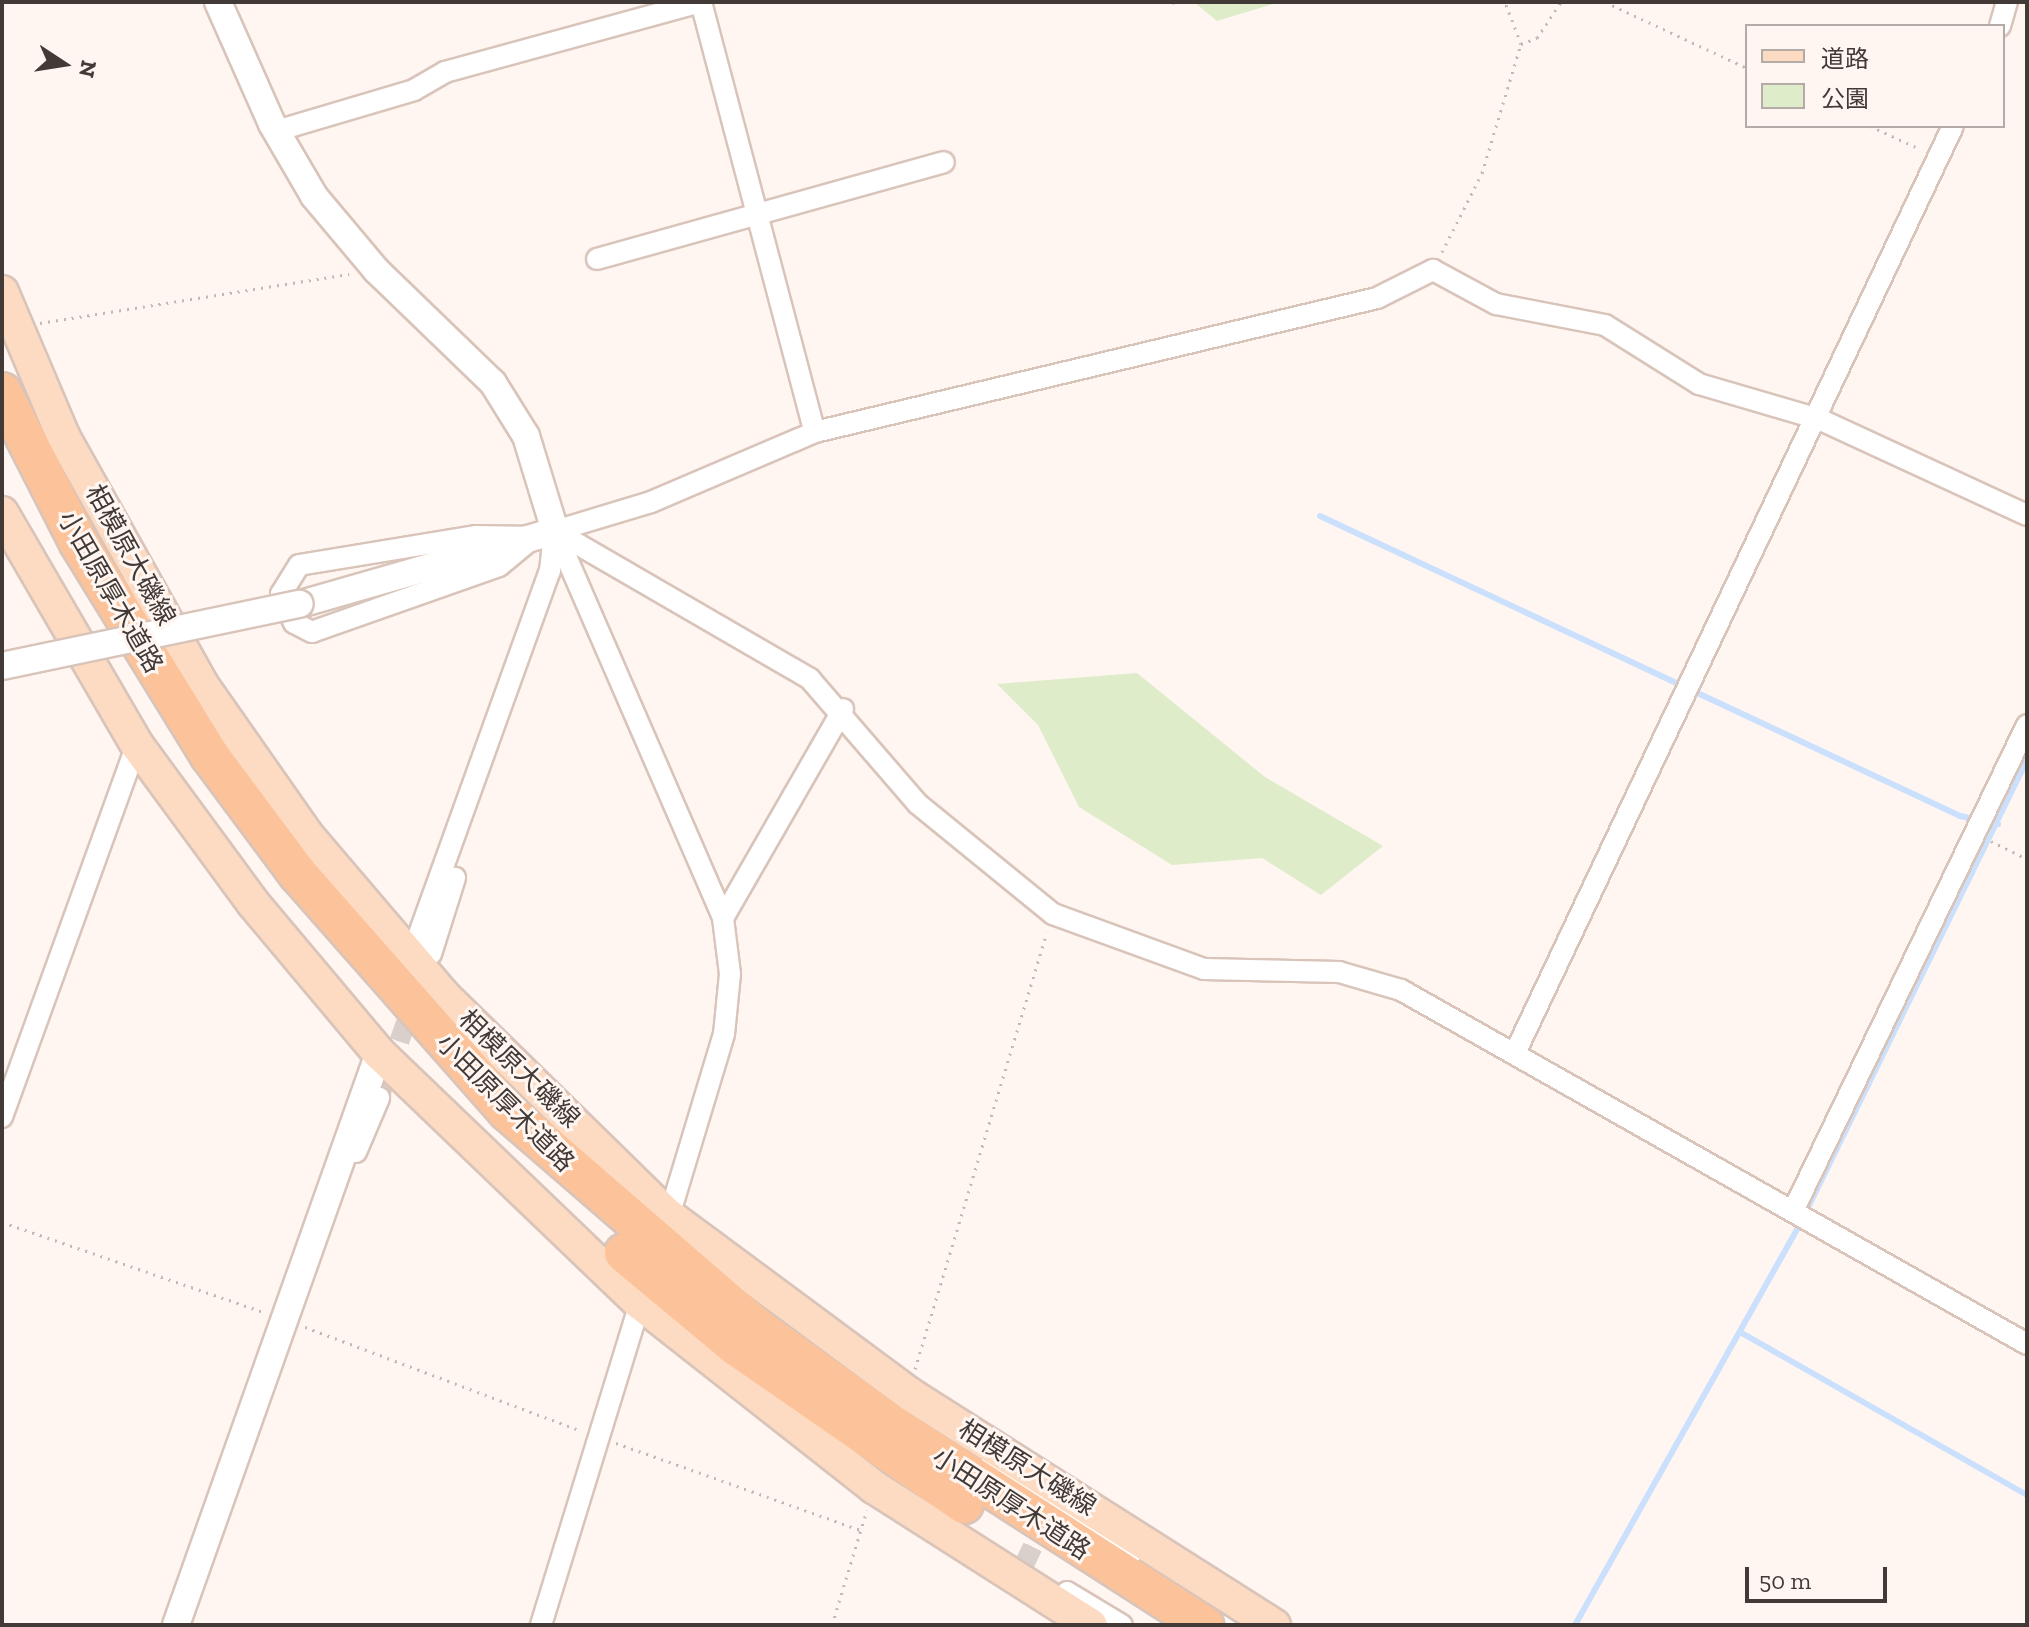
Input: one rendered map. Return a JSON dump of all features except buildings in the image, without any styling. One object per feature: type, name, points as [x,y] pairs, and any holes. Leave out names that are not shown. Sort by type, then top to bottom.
[{"type":"highway","name":"小田原厚木道路","points":[[2,392],[79,543],[210,756],[329,911],[507,1111],[755,1326],[897,1428],[1204,1625]]},
{"type":"highway","name":"小田原厚木道路","points":[[2,449],[188,769],[278,891],[491,1130],[737,1347],[880,1450],[1156,1625]]},
{"type":"main road","name":"相模原大磯線","points":[[2,292],[63,436],[202,685],[307,835],[420,957],[669,1216],[901,1387],[1272,1625]]},
{"type":"main road","points":[[2,513],[81,656],[137,745],[253,903],[379,1053],[640,1303],[874,1487],[1091,1625]]},
{"type":"street","points":[[218,2],[276,131],[314,196],[376,270],[493,383],[526,436],[550,571],[420,957]]},
{"type":"street","points":[[276,131],[414,90],[445,72],[701,2],[815,432]]},
{"type":"street","points":[[2001,24],[2008,4],[2027,18]]},
{"type":"street","points":[[1515,1053],[1819,419],[1952,128]]},
{"type":"street","points":[[597,259],[758,217],[944,162]]},
{"type":"street","points":[[2,668],[300,604],[651,502],[815,432],[1377,298],[1433,270],[1496,304],[1605,325],[1699,384],[1819,419],[2027,515]]},
{"type":"street","points":[[544,534],[499,566],[312,632],[294,623],[281,594],[299,565],[477,536],[544,534],[810,679],[843,709],[918,804],[1053,914],[1204,969],[1376,980],[1515,1053],[2027,1344]]},
{"type":"street","points":[[544,534],[723,918],[730,974],[724,1034],[669,1216]]},
{"type":"street","points":[[2,668],[81,656]]},
{"type":"street","points":[[723,918],[843,709]]},
{"type":"street","points":[[1794,1209],[2027,725]]},
{"type":"street","points":[[2,1117],[137,745]]},
{"type":"street","points":[[319,1236],[379,1053]]},
{"type":"street","points":[[176,1625],[284,1319],[379,1098]]},
{"type":"street","points":[[541,1625],[640,1303]]},
{"type":"street","points":[[831,1336],[845,1361],[1052,1506],[1226,1608],[1272,1625]]},
{"type":"street","points":[[816,1441],[840,1446],[1122,1625]]},
{"type":"path","points":[[1433,270],[1482,173],[1521,44],[1505,2]]},
{"type":"path","points":[[1521,44],[1537,38],[1561,2]]},
{"type":"path","points":[[1605,2],[1745,67]]},
{"type":"path","points":[[1874,128],[1938,158]]},
{"type":"path","points":[[16,326],[376,270]]},
{"type":"path","points":[[2003,847],[2027,859]]},
{"type":"path","points":[[901,1387],[920,1362],[1053,914]]},
{"type":"path","points":[[2,1222],[284,1319],[595,1436]]},
{"type":"path","points":[[610,1441],[861,1530]]},
{"type":"path","points":[[832,1625],[874,1487]]},
{"type":"green space","points":[[1194,2],[1279,2],[1217,21]]},
{"type":"green space","points":[[1137,673],[1265,777],[1383,846],[1321,895],[1262,858],[1172,865],[1079,807],[1038,725],[997,684]]},
{"type":"waterway","points":[[1320,516],[1960,816],[1998,824]]},
{"type":"waterway","points":[[1575,1625],[1798,1228],[2027,760]]},
{"type":"waterway","points":[[1740,1332],[2027,1495]]},
{"type":"tunnel","points":[[379,1098],[414,1000]]},
{"type":"tunnel","points":[[1024,1565],[1047,1517]]}]
